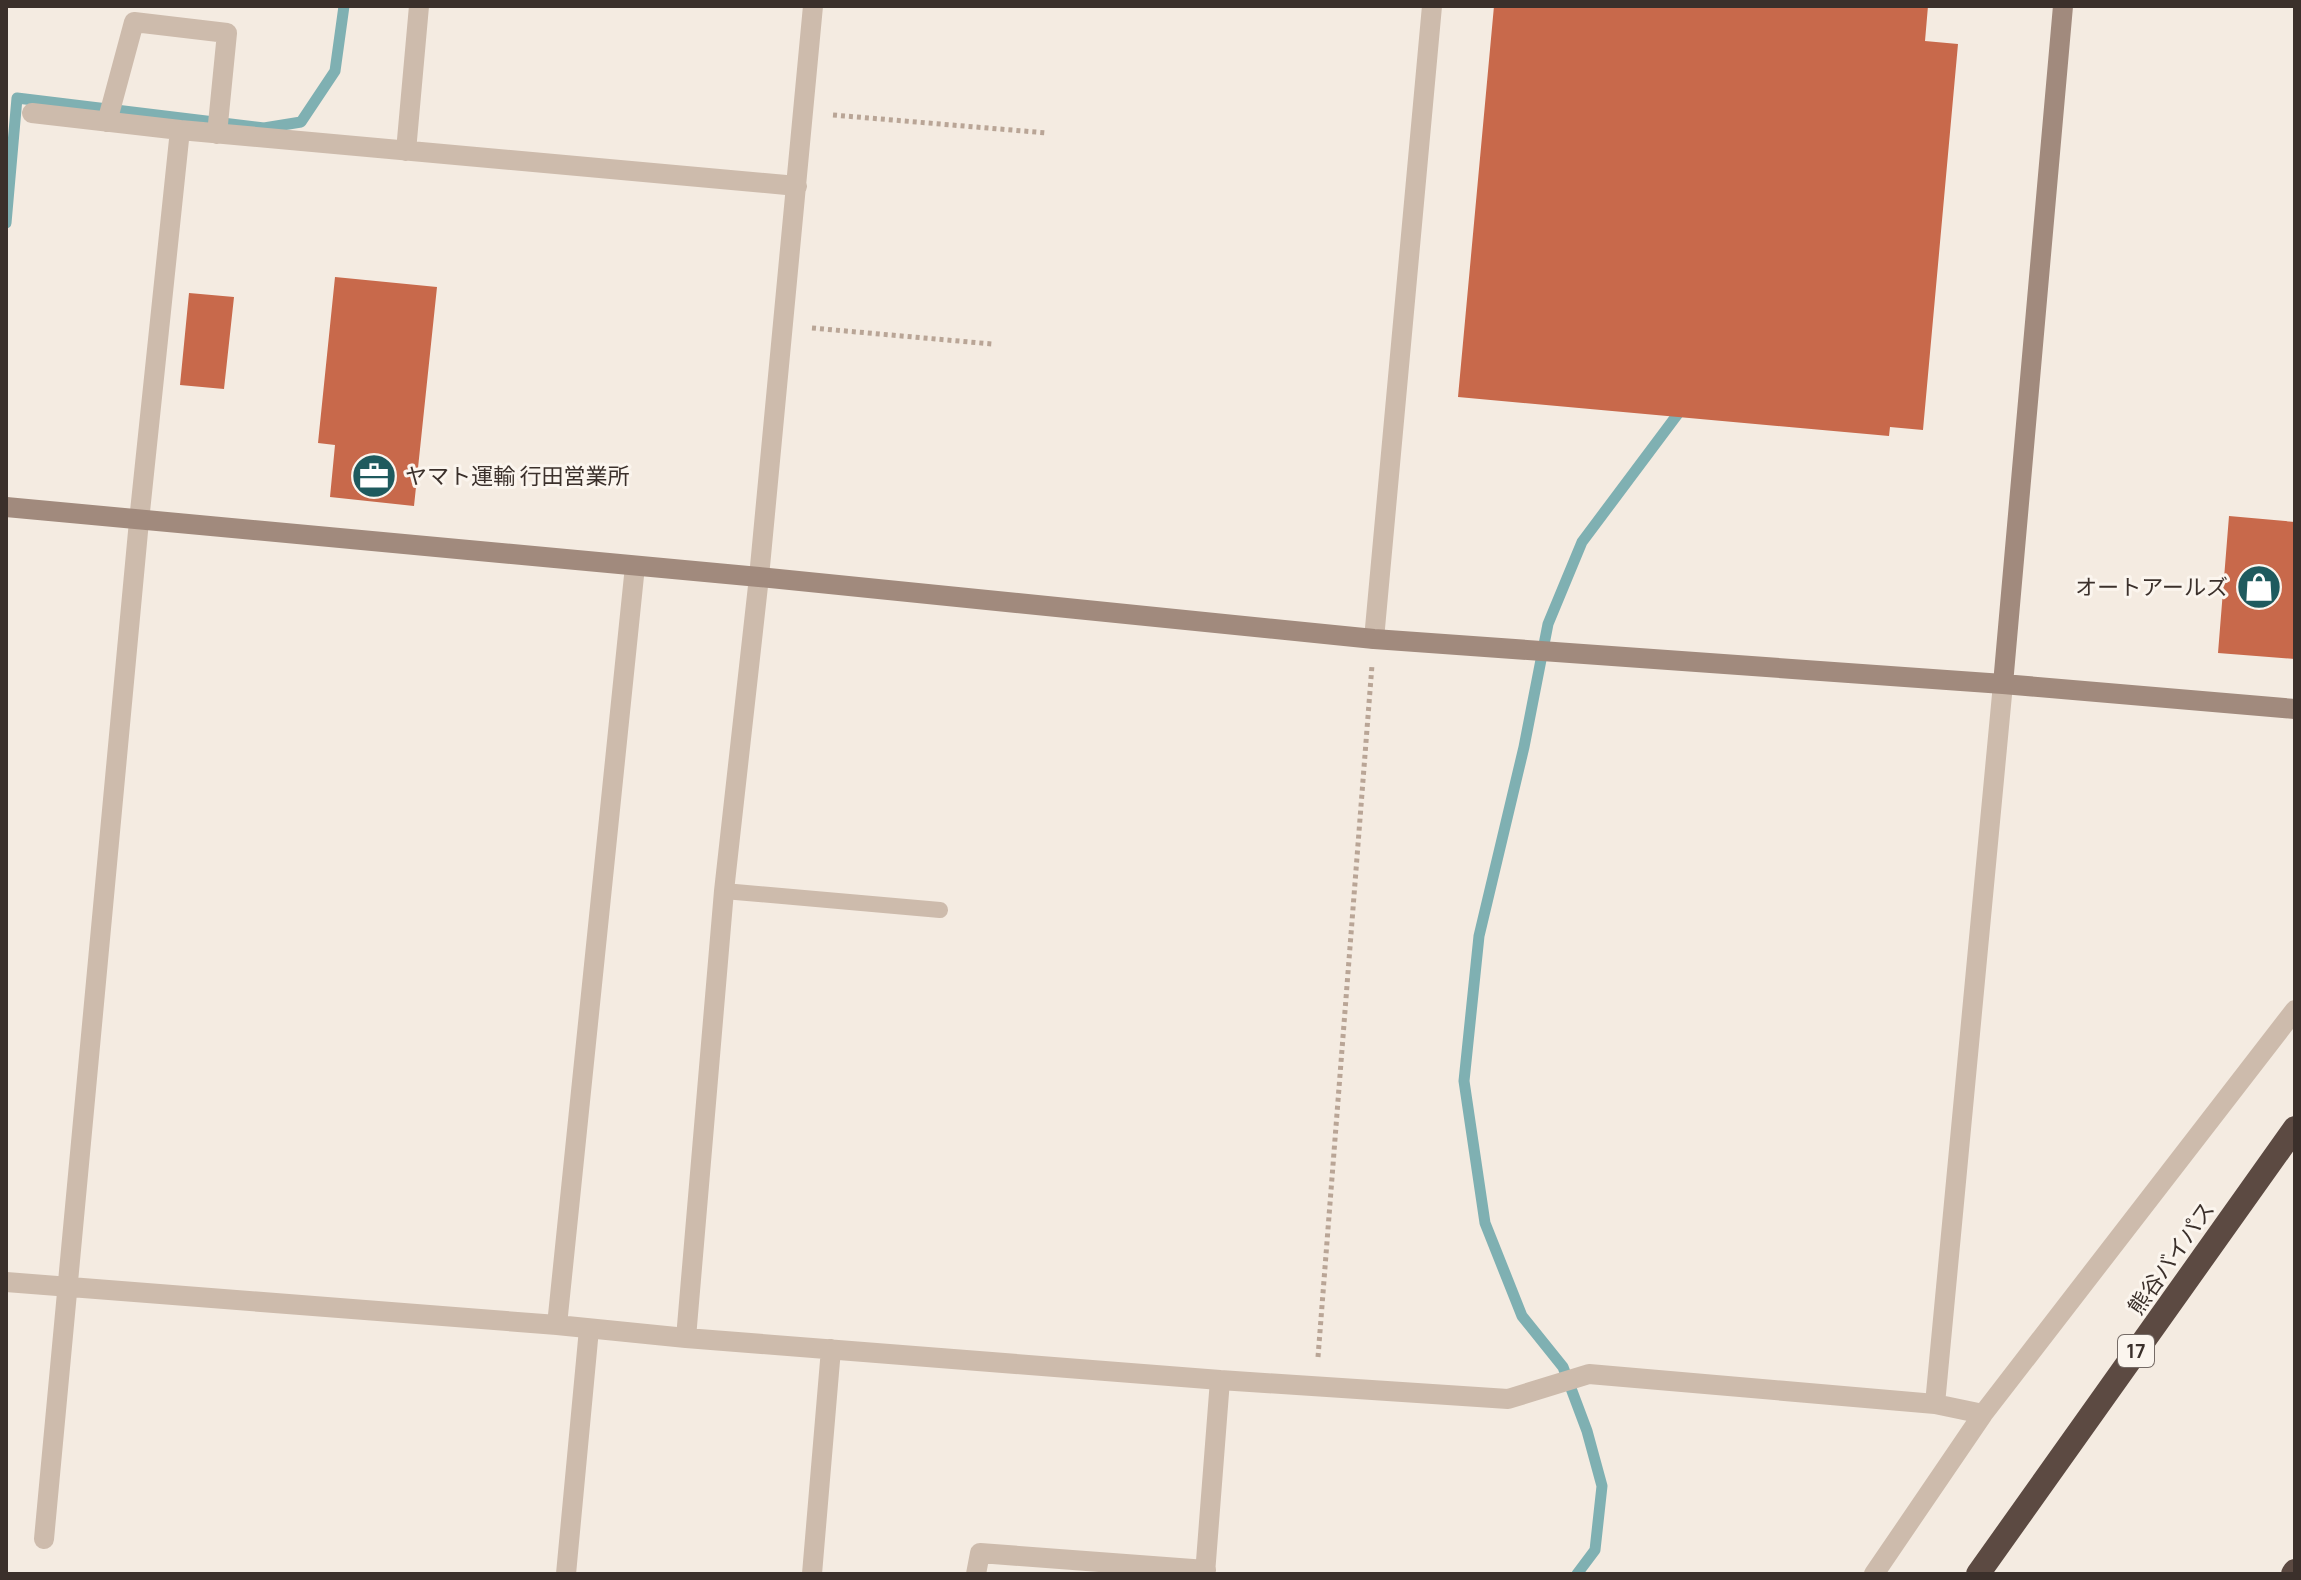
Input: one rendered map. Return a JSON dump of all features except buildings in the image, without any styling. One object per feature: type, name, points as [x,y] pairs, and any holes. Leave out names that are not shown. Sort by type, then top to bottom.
[{"type":"highway","name":"熊谷バイパス","points":[[1978,1574],[2293,1132]]},
{"type":"street","points":[[406,151],[419,6]]},
{"type":"street","points":[[686,1338],[724,891],[759,577],[813,6]]},
{"type":"street","points":[[1374,639],[1432,6]]},
{"type":"street","points":[[1935,1404],[2063,6]]},
{"type":"street","points":[[107,122],[134,22],[227,33],[217,134]]},
{"type":"street","points":[[32,113],[217,134],[797,186]]},
{"type":"street","points":[[44,1539],[139,521],[180,130]]},
{"type":"street","points":[[6,507],[759,577],[1374,639],[2003,684],[2295,709]]},
{"type":"street","points":[[557,1325],[635,566]]},
{"type":"street","points":[[1874,1574],[1983,1414],[2295,1010]]},
{"type":"street","points":[[6,1282],[1220,1380],[1508,1399],[1589,1374],[1935,1404],[1983,1414]]},
{"type":"street","points":[[566,1574],[589,1329]]},
{"type":"street","points":[[812,1574],[831,1349]]},
{"type":"street","points":[[976,1574],[980,1553],[1206,1572],[1220,1380]]},
{"type":"lane","points":[[724,891],[940,910]]},
{"type":"path","points":[[804,113],[1047,133]]},
{"type":"path","points":[[783,326],[992,344]]},
{"type":"path","points":[[1316,1386],[1374,639]]},
{"type":"waterway","points":[[6,223],[17,98],[264,128],[301,122],[335,71],[344,6]]},
{"type":"waterway","points":[[1577,1574],[1595,1550],[1602,1486],[1587,1431],[1563,1367],[1522,1316],[1485,1223],[1464,1081],[1479,936],[1524,747],[1548,624],[1582,542],[1683,407]]},
{"type":"place","name":"ヤマト運輸 行田営業所","points":[[374,476]]},
{"type":"place","name":"オートアールズ","points":[[2259,587]]}]
